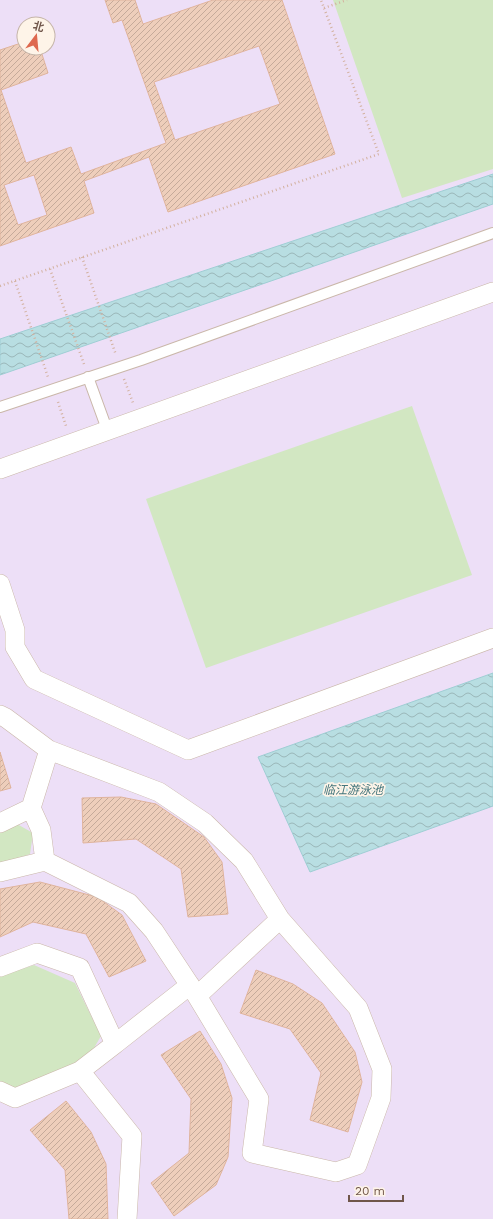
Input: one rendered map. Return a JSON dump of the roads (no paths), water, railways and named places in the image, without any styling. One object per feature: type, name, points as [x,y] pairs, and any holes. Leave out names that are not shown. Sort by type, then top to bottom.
[{"type":"street","points":[[0,469],[108,432],[493,292]]},
{"type":"street","points":[[0,584],[15,630],[8,646],[34,679],[188,750],[493,638]]},
{"type":"street","points":[[0,715],[49,750],[159,792],[205,823],[244,861],[280,919],[358,1008],[382,1070],[381,1098],[357,1165],[336,1172],[252,1153],[259,1099],[193,990],[154,931],[129,902],[45,861],[0,872]]},
{"type":"street","points":[[45,861],[41,830],[31,808],[49,750]]},
{"type":"street","points":[[0,823],[31,808]]},
{"type":"street","points":[[0,1091],[16,1098],[80,1071],[115,1044],[193,990],[280,919]]},
{"type":"street","points":[[0,967],[37,952],[80,968],[115,1044]]},
{"type":"street","points":[[80,1071],[132,1136],[127,1219]]},
{"type":"lane","points":[[0,407],[141,360],[493,233]]},
{"type":"lane","points":[[88,377],[108,432]]},
{"type":"water","points":[[493,174],[493,204],[0,375],[0,339]]},
{"type":"water","name":"临江游泳池","points":[[493,673],[493,806],[310,872],[258,757]]}]
